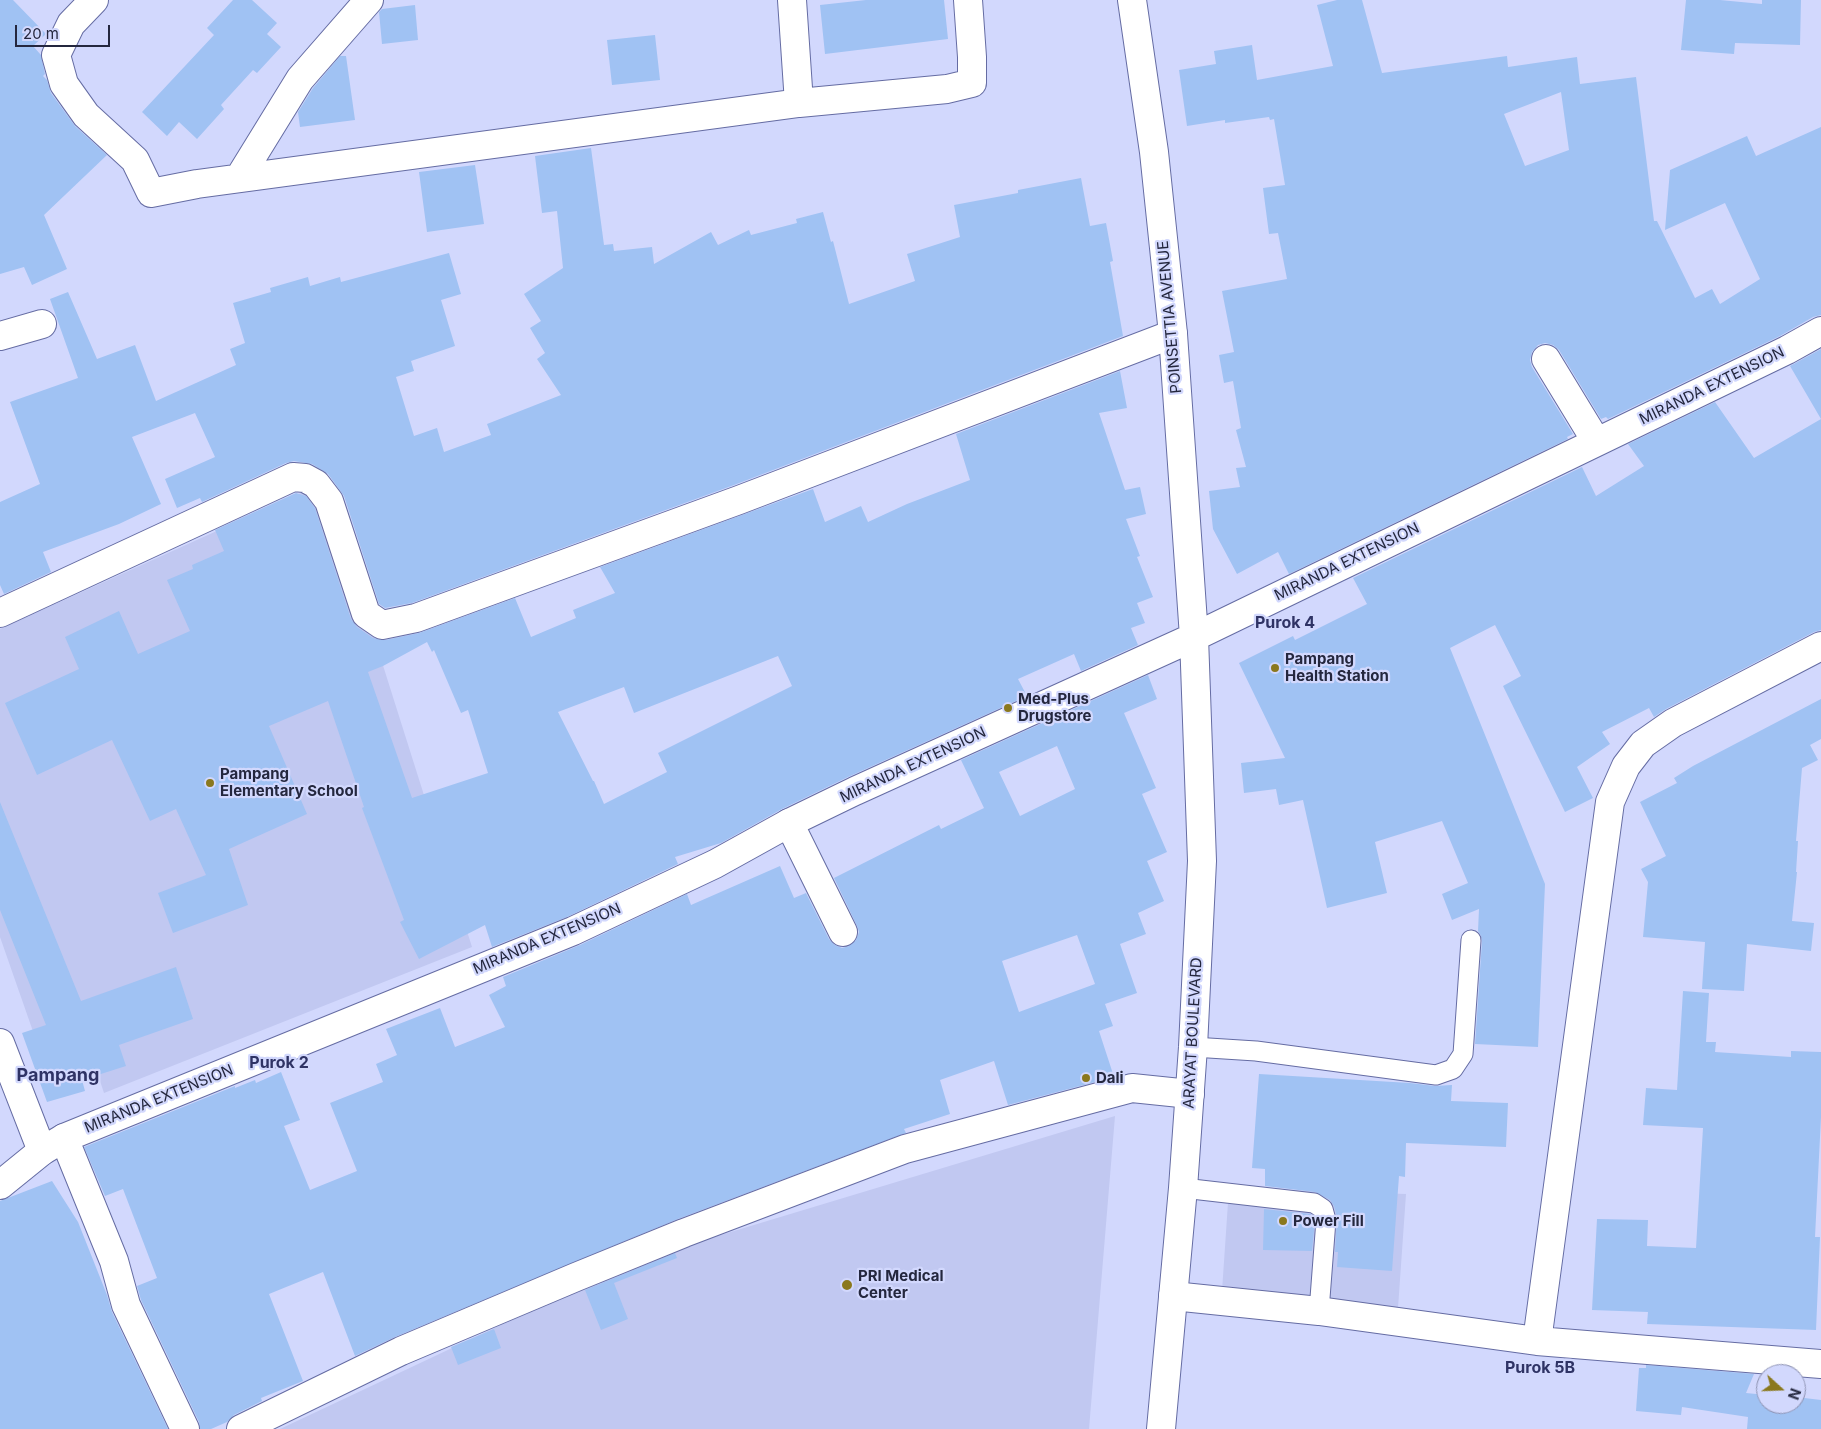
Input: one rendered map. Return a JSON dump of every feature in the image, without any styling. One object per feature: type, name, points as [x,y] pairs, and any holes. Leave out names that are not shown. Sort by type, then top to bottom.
[{"type":"street","points":[[94,0],[71,24],[56,55],[64,84],[86,114],[135,160],[151,193],[239,178],[799,103],[947,89],[972,83],[968,0]]},
{"type":"street","points":[[239,178],[300,79],[369,0]]},
{"type":"street","points":[[792,0],[799,103]]},
{"type":"street","name":"POINSETTIA AVENUE","points":[[1132,0],[1154,152],[1174,334],[1194,637]]},
{"type":"street","points":[[0,336],[42,324]]},
{"type":"street","name":"MIRANDA EXTENSION","points":[[0,1185],[53,1145],[572,931],[715,864],[789,823],[1194,637],[1787,350],[1821,331]]},
{"type":"street","points":[[0,613],[293,477],[305,478],[316,484],[329,501],[366,614],[382,625],[416,618],[739,500],[1174,334]]},
{"type":"street","points":[[1546,359],[1596,441]]},
{"type":"street","name":"ARAYAT BOULEVARD","points":[[1160,1429],[1190,1094],[1202,861],[1194,637]]},
{"type":"street","points":[[1537,1340],[1610,802],[1626,766],[1643,744],[1673,723],[1821,646]]},
{"type":"street","points":[[789,823],[844,932]]},
{"type":"street","points":[[0,1045],[114,1261],[126,1305],[185,1429]]},
{"type":"street","points":[[240,1429],[401,1351],[576,1277],[684,1233],[905,1149],[1132,1088],[1190,1094]]},
{"type":"street","points":[[1173,1296],[1319,1312],[1537,1340],[1821,1364]]},
{"type":"lane","points":[[1193,1047],[1256,1051],[1436,1075],[1454,1069],[1463,1054],[1471,940]]},
{"type":"lane","points":[[1183,1188],[1314,1203],[1323,1209],[1326,1220],[1319,1312]]},
{"type":"shaded area","name":"Pampang Elementary School","points":[[325,482],[472,947],[104,1093],[81,1024],[36,1040],[0,937],[0,629]]},
{"type":"shaded area","name":"PRI Medical Center","points":[[1115,1116],[1089,1429],[280,1429],[503,1324],[681,1247]]},
{"type":"shaded area","points":[[1229,1188],[1406,1194],[1398,1308],[1222,1291]]},
{"type":"building","points":[[0,0],[13,0],[46,34],[33,46],[41,55],[45,74],[43,76],[47,80],[51,93],[75,126],[107,155],[44,215],[67,269],[32,285],[24,267],[0,274]]},
{"type":"building","points":[[233,0],[252,0],[277,23],[267,34],[281,47],[257,73],[253,70],[221,105],[224,109],[197,139],[179,122],[167,136],[142,112],[214,35],[207,28]]},
{"type":"building","points":[[866,0],[944,0],[948,39],[825,54],[820,5]]},
{"type":"building","points":[[1337,0],[1362,0],[1382,73],[1507,56],[1508,67],[1577,57],[1580,84],[1636,77],[1654,221],[1657,221],[1695,298],[1712,289],[1720,304],[1760,279],[1725,203],[1665,230],[1670,170],[1747,136],[1756,156],[1821,127],[1821,315],[1813,317],[1780,336],[1608,419],[1606,417],[1601,419],[1559,350],[1553,345],[1545,343],[1538,345],[1532,352],[1530,360],[1532,367],[1573,434],[1567,437],[1568,439],[1289,574],[1278,552],[1237,574],[1213,529],[1209,491],[1240,487],[1236,468],[1246,467],[1236,430],[1241,428],[1233,381],[1224,383],[1219,355],[1234,352],[1222,291],[1287,279],[1278,233],[1269,234],[1263,188],[1285,185],[1274,119],[1270,120],[1269,117],[1225,123],[1225,120],[1187,126],[1179,70],[1216,64],[1214,51],[1252,45],[1257,80],[1333,66],[1317,5]],"holes":[[[1561,92],[1569,150],[1525,166],[1504,114]]]},
{"type":"building","points":[[1686,0],[1720,0],[1762,4],[1762,0],[1801,0],[1800,45],[1735,43],[1734,54],[1681,50]]},
{"type":"building","points":[[415,5],[418,40],[382,44],[379,12],[382,9]]},
{"type":"building","points":[[655,35],[660,80],[612,85],[607,40]]},
{"type":"building","points":[[340,56],[346,56],[355,120],[300,127],[298,112],[313,88]]},
{"type":"building","points":[[591,148],[604,245],[613,244],[614,251],[652,247],[654,264],[711,232],[718,245],[749,230],[751,235],[797,223],[796,219],[823,212],[831,242],[833,241],[849,304],[915,281],[907,254],[960,237],[954,205],[1018,193],[1018,190],[1081,178],[1090,226],[1106,223],[1113,261],[1110,262],[1123,336],[734,485],[412,603],[385,608],[379,604],[344,496],[328,474],[312,464],[294,461],[286,463],[202,502],[200,498],[177,508],[165,479],[215,457],[195,413],[132,437],[161,504],[119,524],[43,552],[51,572],[4,594],[0,585],[0,502],[40,484],[10,402],[78,378],[50,299],[68,292],[97,359],[135,345],[156,401],[236,365],[230,349],[245,343],[233,303],[271,292],[270,288],[308,277],[310,286],[340,277],[341,282],[449,253],[461,294],[441,300],[455,346],[411,361],[414,371],[396,377],[414,436],[437,428],[444,452],[491,435],[487,424],[561,395],[537,359],[545,353],[530,328],[541,321],[524,294],[563,268],[557,211],[542,213],[535,156]]},
{"type":"building","points":[[475,165],[484,224],[427,232],[419,172]]},
{"type":"building","points":[[1821,349],[1821,419],[1790,366]]},
{"type":"building","points":[[1120,371],[1127,408],[1099,413],[1125,490],[1140,487],[1146,514],[1126,519],[1140,556],[1137,557],[1153,597],[1137,603],[1145,623],[1131,628],[1138,645],[1081,671],[1074,654],[1018,679],[1027,696],[848,777],[782,809],[721,843],[675,857],[678,864],[567,917],[492,947],[485,925],[419,959],[400,922],[404,920],[362,808],[364,807],[328,701],[269,726],[307,814],[229,849],[248,905],[173,933],[158,893],[206,875],[176,809],[150,821],[112,740],[37,775],[5,703],[79,669],[65,637],[119,611],[138,654],[190,631],[167,580],[193,569],[192,565],[224,551],[215,530],[296,493],[306,496],[315,508],[351,619],[357,627],[373,638],[385,640],[419,633],[515,598],[531,637],[576,618],[573,610],[615,593],[600,567],[813,489],[825,522],[861,506],[868,522],[907,504],[970,480],[956,434]],"holes":[[[427,642],[432,652],[434,650],[461,713],[468,710],[488,773],[412,798],[368,672]],[[778,656],[792,686],[658,753],[667,772],[604,804],[558,712],[624,687],[634,713]]]},
{"type":"building","points":[[1715,402],[1754,458],[1821,419],[1821,630],[1666,709],[1654,717],[1649,708],[1602,732],[1610,744],[1577,767],[1593,798],[1565,812],[1503,686],[1521,676],[1495,625],[1450,648],[1545,884],[1538,1047],[1475,1044],[1482,941],[1478,931],[1479,909],[1452,920],[1442,894],[1468,883],[1442,821],[1375,842],[1387,893],[1327,908],[1303,800],[1279,805],[1276,789],[1244,793],[1241,763],[1285,758],[1239,663],[1293,636],[1295,640],[1367,604],[1353,578],[1582,467],[1596,496],[1644,466],[1628,444]]},
{"type":"building","points":[[1148,675],[1157,699],[1124,713],[1156,788],[1142,794],[1167,852],[1147,861],[1164,901],[1138,913],[1146,934],[1120,944],[1137,993],[1105,1004],[1113,1026],[1099,1031],[1114,1077],[1008,1105],[994,1061],[940,1080],[950,1114],[904,1129],[906,1133],[678,1219],[395,1337],[355,1356],[323,1272],[269,1294],[303,1381],[261,1398],[262,1401],[234,1415],[227,1422],[211,1429],[200,1429],[199,1422],[141,1300],[137,1286],[157,1278],[123,1189],[105,1196],[84,1147],[235,1086],[235,1088],[255,1080],[256,1083],[281,1072],[300,1120],[284,1126],[310,1190],[357,1171],[330,1103],[383,1082],[376,1064],[397,1055],[386,1029],[440,1008],[455,1047],[505,1027],[489,995],[506,986],[503,977],[580,945],[687,894],[691,905],[780,866],[794,898],[806,893],[829,939],[835,945],[842,948],[849,946],[856,940],[859,932],[834,878],[939,825],[941,829],[984,808],[961,760]],"holes":[[[1057,746],[1075,789],[1020,816],[999,772]],[[1077,935],[1095,984],[1019,1012],[1002,961]]]},
{"type":"building","points":[[1821,699],[1821,739],[1810,745],[1818,760],[1802,768],[1796,841],[1798,841],[1797,872],[1792,921],[1814,923],[1811,951],[1747,944],[1744,991],[1702,989],[1705,942],[1643,937],[1648,882],[1641,869],[1666,856],[1640,802],[1677,783],[1674,778],[1693,766]]},
{"type":"building","points":[[0,802],[81,1001],[176,967],[193,1019],[119,1045],[126,1066],[82,1080],[85,1091],[47,1102],[22,1033],[46,1025],[0,910]]},
{"type":"building","points":[[1683,991],[1709,993],[1706,1042],[1716,1042],[1715,1052],[1791,1057],[1791,1051],[1821,1052],[1821,1117],[1815,1237],[1820,1237],[1816,1330],[1647,1324],[1648,1312],[1592,1310],[1597,1219],[1648,1220],[1647,1246],[1696,1248],[1703,1128],[1643,1125],[1646,1088],[1677,1090]]},
{"type":"building","points":[[1259,1074],[1435,1086],[1452,1085],[1451,1101],[1508,1103],[1506,1147],[1406,1143],[1405,1177],[1399,1176],[1392,1271],[1337,1267],[1338,1252],[1335,1252],[1337,1217],[1330,1200],[1315,1192],[1265,1186],[1265,1169],[1252,1168]]},
{"type":"building","points":[[52,1181],[78,1222],[112,1312],[168,1429],[0,1429],[0,1201]]},
{"type":"building","name":"Power Fill","points":[[1264,1209],[1310,1214],[1313,1216],[1315,1221],[1312,1251],[1263,1250]]},
{"type":"building","points":[[675,1253],[677,1258],[614,1283],[628,1319],[601,1330],[585,1290]]},
{"type":"building","points":[[494,1329],[501,1348],[458,1365],[451,1347]]},
{"type":"building","points":[[1646,1365],[1754,1374],[1746,1393],[1756,1394],[1756,1414],[1806,1414],[1806,1398],[1821,1400],[1821,1429],[1747,1429],[1748,1417],[1682,1407],[1681,1415],[1636,1411],[1639,1368],[1646,1368]]},
{"type":"place","name":"Pampang Health Station","points":[[1275,668]]},
{"type":"place","name":"Med-Plus Drugstore","points":[[1008,708]]},
{"type":"place","name":"Pampang Elementary School","points":[[210,783]]},
{"type":"place","name":"Dali","points":[[1086,1078]]},
{"type":"place","name":"Power Fill","points":[[1283,1221]]},
{"type":"place","name":"PRI Medical Center","points":[[847,1285]]},
{"type":"district","name":"Purok 4","points":[[1285,623]]},
{"type":"district","name":"Purok 2","points":[[279,1063]]},
{"type":"district","name":"Pampang","points":[[58,1076]]},
{"type":"district","name":"Purok 5B","points":[[1540,1368]]}]
